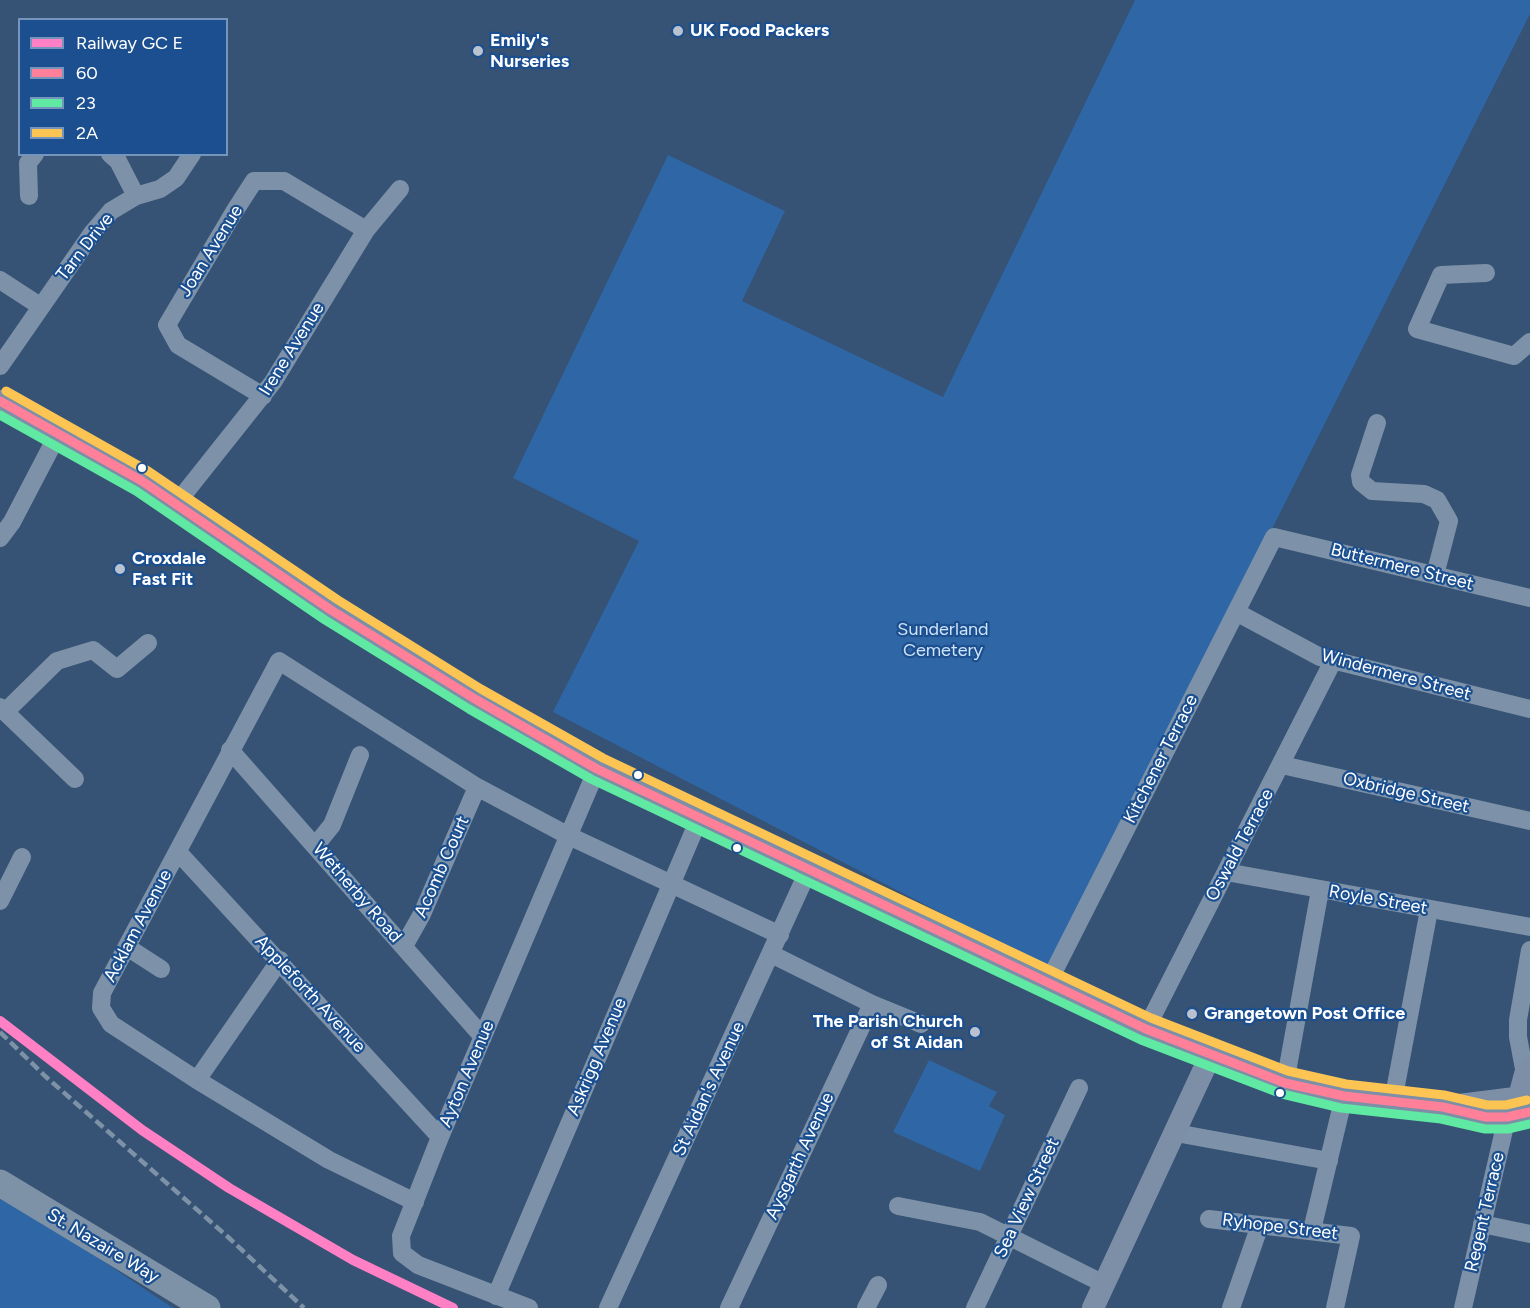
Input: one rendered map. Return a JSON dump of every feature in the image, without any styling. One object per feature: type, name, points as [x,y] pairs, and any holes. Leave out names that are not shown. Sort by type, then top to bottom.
[{"type":"highway","name":"St. Nazaire Way","points":[[0,1183],[207,1308]]},
{"type":"main road","points":[[0,401],[59,432],[176,504],[331,610],[475,699],[597,769],[699,819],[1049,981],[1146,1029],[1284,1083],[1344,1096],[1443,1107],[1486,1117],[1507,1117],[1528,1092]]},
{"type":"main road","points":[[1093,1308],[1211,1054]]},
{"type":"main road","points":[[1443,1107],[1528,1092]]},
{"type":"street","points":[[29,196],[28,163],[33,156]]},
{"type":"street","points":[[112,156],[118,161],[136,196]]},
{"type":"street","name":"Tarn Drive","points":[[0,366],[40,306],[93,232],[111,211],[136,196],[160,189],[176,178],[191,156]]},
{"type":"street","name":"Joan Avenue","points":[[263,396],[178,345],[167,325],[234,212],[254,181],[284,181],[366,230]]},
{"type":"street","name":"Irene Avenue","points":[[176,504],[263,396],[366,230],[400,189]]},
{"type":"street","points":[[1486,273],[1441,275],[1417,329],[1514,356],[1530,342]]},
{"type":"street","points":[[0,280],[40,306]]},
{"type":"street","points":[[1377,423],[1360,475],[1361,482],[1372,491],[1424,494],[1437,500],[1449,521],[1435,575]]},
{"type":"street","points":[[0,538],[6,518],[59,432]]},
{"type":"street","name":"Buttermere Street","points":[[1274,537],[1530,598]]},
{"type":"street","name":"Kitchener Terrace","points":[[1049,981],[1274,537]]},
{"type":"street","name":"Windermere Street","points":[[1236,612],[1333,661],[1530,709]]},
{"type":"street","points":[[75,779],[2,709],[57,661],[93,650],[117,669],[148,643]]},
{"type":"street","name":"Acklam Avenue","points":[[415,1202],[329,1160],[197,1080],[111,1024],[101,1008],[102,993],[279,661],[477,787]]},
{"type":"street","name":"Oswald Terrace","points":[[1146,1029],[1333,661]]},
{"type":"street","name":"Wetherby Road","points":[[230,750],[483,1037]]},
{"type":"street","points":[[315,846],[332,825],[360,755]]},
{"type":"street","name":"Oxbridge Street","points":[[1282,765],[1530,821]]},
{"type":"street","name":"Ayton Avenue","points":[[529,1308],[418,1265],[402,1253],[401,1236],[440,1137],[597,769]]},
{"type":"street","points":[[477,787],[567,836],[780,935]]},
{"type":"street","name":"Acomb Court","points":[[404,946],[422,914],[477,787]]},
{"type":"street","name":"Askrigg Avenue","points":[[496,1296],[699,819]]},
{"type":"street","name":"Appleforth Avenue","points":[[178,852],[280,960],[440,1137]]},
{"type":"street","points":[[0,901],[22,857]]},
{"type":"street","name":"St Aidan's Avenue","points":[[608,1308],[809,869]]},
{"type":"street","name":"Royle Street","points":[[1226,872],[1530,927]]},
{"type":"street","points":[[1284,1083],[1320,890]]},
{"type":"street","points":[[1393,1101],[1429,910]]},
{"type":"street","points":[[127,946],[161,969]]},
{"type":"street","points":[[1528,1092],[1518,1037],[1518,1020],[1530,950]]},
{"type":"street","points":[[771,954],[872,1004],[921,1023]]},
{"type":"street","points":[[197,1080],[280,960]]},
{"type":"street","name":"Aysgarth Avenue","points":[[729,1308],[872,1004]]},
{"type":"street","name":"Sea View Street","points":[[975,1308],[1079,1088]]},
{"type":"street","points":[[1312,1230],[1344,1096]]},
{"type":"street","name":"Regent Terrace","points":[[1463,1308],[1507,1117]]},
{"type":"street","points":[[1176,1133],[1329,1161]]},
{"type":"street","points":[[898,1206],[980,1222],[1104,1284]]},
{"type":"street","name":"Ryhope Street","points":[[1209,1219],[1352,1236],[1335,1308]]},
{"type":"street","points":[[1482,1224],[1530,1234]]},
{"type":"street","points":[[1231,1308],[1260,1225]]},
{"type":"street","points":[[866,1308],[878,1285]]},
{"type":"green space","name":"Sunderland Cemetery","points":[[1135,0],[1530,0],[1530,14],[1051,970],[553,712],[639,541],[513,478],[668,155],[785,211],[742,301],[943,397]]},
{"type":"green space","points":[[929,1060],[997,1092],[989,1106],[1005,1115],[980,1171],[893,1132]]},
{"type":"green space","points":[[0,1192],[173,1308],[0,1308]]},
{"type":"railway","points":[[0,1032],[45,1076],[228,1237],[304,1308]]},
{"type":"transit line","name":"2A","points":[[6,391],[148,471],[338,600],[481,689],[603,758],[1151,1018],[1288,1071],[1346,1084],[1444,1095],[1487,1105],[1506,1105],[1527,1100]]},
{"type":"transit line","name":"60","points":[[0,401],[142,481],[331,610],[475,699],[597,769],[1146,1029],[1285,1083],[1344,1096],[1443,1107],[1486,1117],[1507,1117],[1530,1112]]},
{"type":"transit line","name":"23","points":[[0,415],[136,491],[325,620],[469,709],[591,779],[1141,1040],[1282,1094],[1341,1108],[1441,1119],[1485,1129],[1508,1129],[1530,1124]]},
{"type":"transit line","points":[[0,1021],[142,1130],[229,1188],[353,1260],[453,1308]]},
{"type":"place","name":"UK Food Packers","points":[[678,31]]},
{"type":"place","name":"Emily's Nurseries","points":[[478,51]]},
{"type":"place","name":"Croxdale Fast Fit","points":[[120,569]]},
{"type":"place","name":"Grangetown Post Office","points":[[1192,1014]]},
{"type":"place","name":"The Parish Church of St Aidan","points":[[975,1032]]}]
